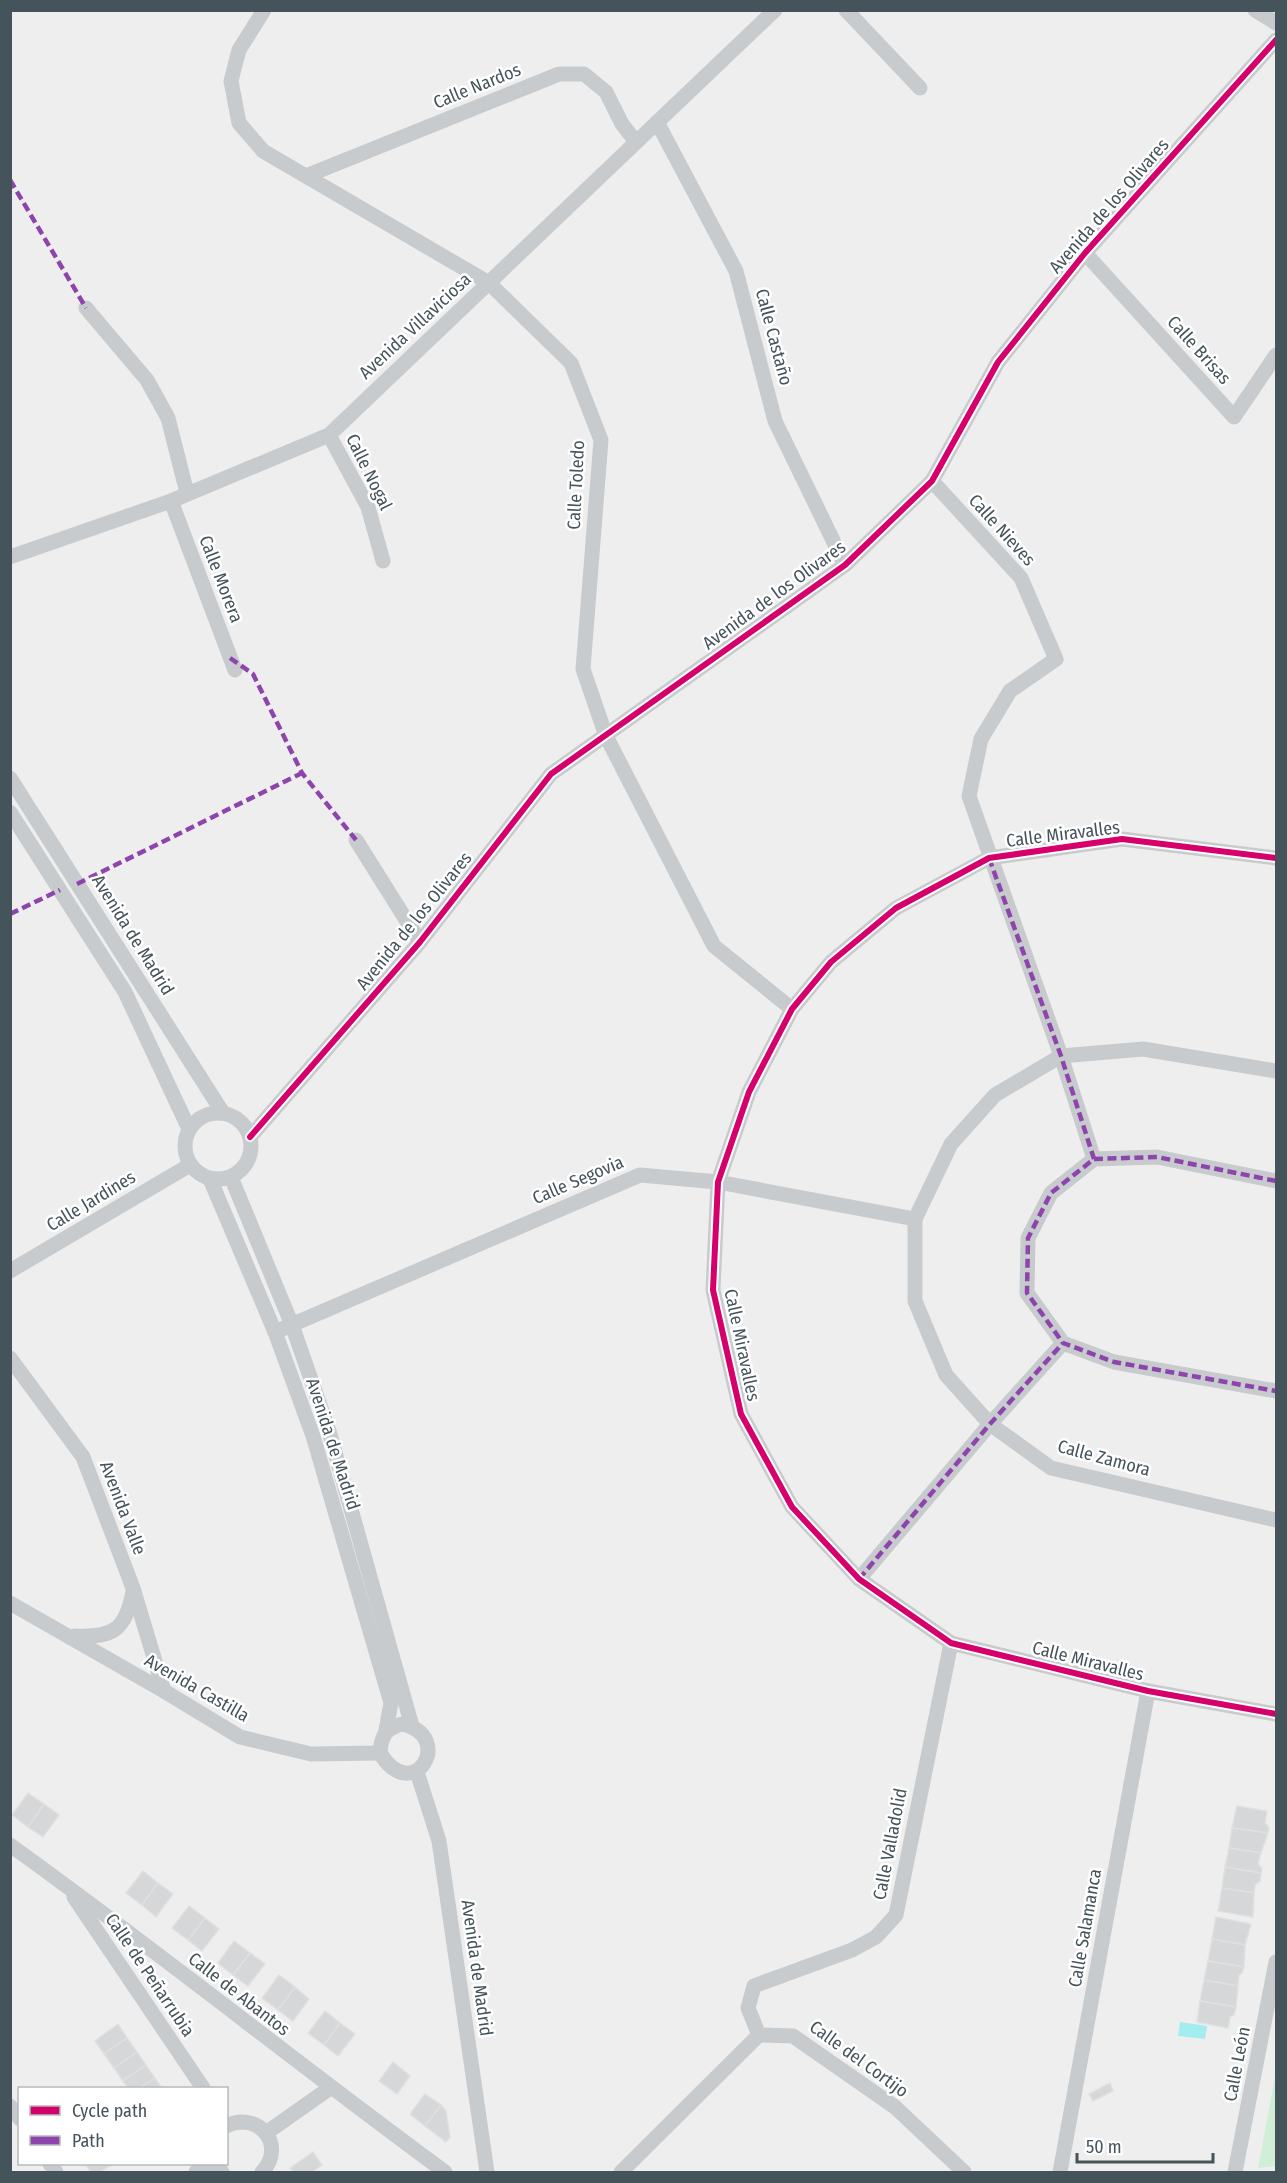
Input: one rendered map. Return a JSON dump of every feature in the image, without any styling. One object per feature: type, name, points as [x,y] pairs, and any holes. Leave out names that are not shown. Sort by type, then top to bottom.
[{"type":"street","name":"Calle Toledo","points":[[264,10],[239,50],[231,81],[239,123],[263,151],[489,283],[571,363],[601,441],[583,669],[606,736],[714,946],[792,1009]]},
{"type":"street","name":"Avenida Villaviciosa","points":[[10,556],[171,501],[329,435],[775,10]]},
{"type":"street","points":[[846,10],[920,87]]},
{"type":"street","points":[[1255,10],[1276,23]]},
{"type":"street","name":"Avenida de los Olivares","points":[[250,1137],[420,942],[551,774],[845,565],[932,481],[998,362],[1085,253],[1276,40]]},
{"type":"street","name":"Calle Nardos","points":[[306,176],[559,74],[584,74],[606,92],[622,124],[636,142]]},
{"type":"street","name":"Calle Castaño","points":[[657,122],[736,271],[776,421],[845,565]]},
{"type":"street","name":"Calle Brisas","points":[[1085,253],[1234,417],[1276,355]]},
{"type":"street","points":[[86,308],[147,380],[168,418],[187,493]]},
{"type":"street","name":"Calle Nogal","points":[[329,435],[368,507],[383,561]]},
{"type":"street","name":"Calle Nieves","points":[[932,481],[1021,578],[1056,659],[1010,691],[981,739],[969,796],[989,858]]},
{"type":"street","name":"Calle Morera","points":[[171,501],[235,670]]},
{"type":"street","name":"Avenida de Madrid","points":[[10,778],[223,1113]]},
{"type":"street","name":"Avenida de Madrid","points":[[10,812],[125,992],[189,1129]]},
{"type":"street","name":"Calle Miravalles","points":[[1276,858],[1122,839],[989,858],[896,908],[831,962],[792,1009],[749,1092],[718,1182],[713,1290],[741,1414],[792,1507],[859,1579],[951,1643],[1148,1691],[1276,1714]]},
{"type":"street","points":[[356,840],[420,942]]},
{"type":"street","points":[[989,858],[1061,1056],[1094,1159]]},
{"type":"street","name":"Calle Zamora","points":[[1276,1071],[1143,1049],[1061,1056],[995,1095],[951,1144],[915,1219],[915,1301],[946,1375],[990,1424],[1051,1468],[1276,1520]]},
{"type":"street","points":[[223,1113],[236,1118],[244,1126],[250,1137],[251,1151],[245,1166],[231,1177],[210,1179],[201,1175],[190,1165],[184,1147],[189,1129],[202,1116],[223,1113]]},
{"type":"street","points":[[1276,1182],[1158,1157],[1094,1159],[1051,1193],[1028,1238],[1027,1293],[1064,1343],[1114,1362],[1276,1391]]},
{"type":"street","name":"Calle Jardines","points":[[10,1271],[190,1165]]},
{"type":"street","name":"Calle Segovia","points":[[275,1332],[640,1175],[718,1182],[915,1219]]},
{"type":"street","name":"Avenida de Madrid","points":[[231,1177],[292,1325],[329,1431],[412,1726]]},
{"type":"street","name":"Avenida de Madrid","points":[[210,1179],[275,1332],[313,1436],[391,1703],[386,1730]]},
{"type":"street","points":[[859,1579],[990,1424],[1064,1343]]},
{"type":"street","name":"Avenida Valle","points":[[10,1358],[83,1457],[133,1588],[164,1691]]},
{"type":"street","points":[[69,1636],[94,1637],[115,1631],[129,1612],[133,1588]]},
{"type":"street","name":"Avenida Castilla","points":[[10,1603],[240,1737],[311,1754],[380,1753]]},
{"type":"street","name":"Calle Valladolid","points":[[759,2035],[748,2008],[754,1986],[852,1950],[876,1936],[896,1915],[951,1643]]},
{"type":"street","name":"Calle Salamanca","points":[[1060,2172],[1148,1691]]},
{"type":"street","points":[[393,1725],[412,1726],[422,1733],[428,1748],[424,1766],[417,1772],[407,1773],[391,1767],[380,1753],[380,1741],[386,1730],[393,1725]]},
{"type":"street","name":"Avenida de Madrid","points":[[417,1772],[439,1841],[487,2172]]},
{"type":"street","name":"Calle de Abantos","points":[[10,1845],[65,1884],[330,2088],[445,2172]]},
{"type":"street","name":"Calle de Peñarrubia","points":[[65,1884],[202,2087]]},
{"type":"street","name":"Calle León","points":[[1235,2172],[1276,1962]]},
{"type":"street","points":[[621,2172],[759,2035]]},
{"type":"street","name":"Calle del Cortijo","points":[[759,2035],[793,2036],[895,2107],[964,2172]]},
{"type":"street","points":[[266,2133],[330,2088]]},
{"type":"street","points":[[228,2125],[237,2121],[248,2122],[258,2126],[266,2133],[271,2144],[272,2155],[268,2166],[262,2172]]},
{"type":"green space","points":[[1276,2071],[1276,2166],[1258,2168]]},
{"type":"water","points":[[1180,2022],[1207,2026],[1205,2039],[1178,2036]]},
{"type":"building","points":[[28,1793],[44,1804],[28,1827],[12,1815]]},
{"type":"building","points":[[44,1804],[59,1815],[43,1837],[28,1827]]},
{"type":"building","points":[[1237,1806],[1267,1811],[1265,1823],[1269,1828],[1268,1833],[1232,1828]]},
{"type":"building","points":[[1232,1828],[1268,1833],[1261,1853],[1229,1848]]},
{"type":"building","points":[[1229,1848],[1261,1853],[1258,1864],[1262,1868],[1261,1873],[1225,1867]]},
{"type":"building","points":[[1225,1867],[1261,1873],[1254,1893],[1222,1888]]},
{"type":"building","points":[[143,1871],[158,1883],[142,1905],[126,1893]]},
{"type":"building","points":[[158,1883],[173,1894],[156,1917],[142,1905]]},
{"type":"building","points":[[1222,1888],[1254,1893],[1253,1917],[1218,1911]]},
{"type":"building","points":[[189,1906],[205,1918],[188,1940],[172,1928]]},
{"type":"building","points":[[1216,1917],[1251,1924],[1245,1945],[1212,1939]]},
{"type":"building","points":[[205,1918],[219,1929],[202,1951],[188,1940]]},
{"type":"building","points":[[1212,1939],[1245,1945],[1244,1967],[1208,1961]]},
{"type":"building","points":[[234,1941],[250,1953],[233,1975],[218,1963]]},
{"type":"building","points":[[250,1953],[265,1964],[248,1986],[233,1975]]},
{"type":"building","points":[[1208,1961],[1244,1967],[1239,1975],[1238,1986],[1204,1980]]},
{"type":"building","points":[[279,1975],[295,1987],[278,2010],[262,1998]]},
{"type":"building","points":[[1204,1980],[1238,1986],[1236,2007],[1200,2001]]},
{"type":"building","points":[[295,1987],[309,1999],[293,2021],[278,2010]]},
{"type":"building","points":[[1200,2001],[1236,2007],[1234,2015],[1230,2017],[1228,2028],[1197,2022]]},
{"type":"building","points":[[325,2011],[340,2023],[324,2045],[308,2033]]},
{"type":"building","points":[[340,2023],[355,2034],[338,2056],[324,2045]]},
{"type":"building","points":[[118,2024],[127,2038],[104,2054],[95,2041]]},
{"type":"building","points":[[127,2038],[137,2052],[114,2068],[104,2054]]},
{"type":"building","points":[[137,2052],[146,2065],[123,2081],[114,2068]]},
{"type":"building","points":[[393,2062],[410,2076],[397,2094],[379,2081]]},
{"type":"building","points":[[146,2065],[155,2078],[142,2087],[127,2087],[123,2081]]},
{"type":"building","points":[[155,2078],[161,2087],[142,2087]]},
{"type":"building","points":[[1110,2083],[1113,2091],[1093,2101],[1089,2094]]},
{"type":"building","points":[[425,2094],[441,2105],[425,2126],[410,2114]]},
{"type":"building","points":[[441,2105],[446,2111],[450,2137],[446,2142],[425,2126]]},
{"type":"building","points":[[313,2152],[322,2165],[312,2172],[294,2172],[290,2168]]},
{"type":"building","points":[[86,2165],[111,2165],[100,2172],[91,2172]]},
{"type":"marked path","points":[[10,180],[86,308]]},
{"type":"marked path","points":[[230,658],[253,674],[302,773],[356,840]]},
{"type":"marked path","points":[[77,884],[302,773]]},
{"type":"marked path","points":[[989,858],[1061,1056],[1094,1159]]},
{"type":"marked path","points":[[10,914],[60,890]]},
{"type":"marked path","points":[[1276,1181],[1157,1157],[1094,1159],[1051,1193],[1028,1238],[1027,1293],[1063,1343],[1114,1362],[1276,1391]]},
{"type":"marked path","points":[[859,1579],[990,1424],[1063,1343]]},
{"type":"cycle path","points":[[250,1137],[420,942],[551,774],[845,565],[932,481],[998,362],[1085,253],[1276,40]]},
{"type":"cycle path","points":[[1276,858],[1122,839],[989,858],[896,908],[831,962],[792,1009],[749,1092],[718,1182],[713,1290],[741,1414],[792,1507],[859,1579],[951,1643],[1148,1691],[1276,1714]]}]
